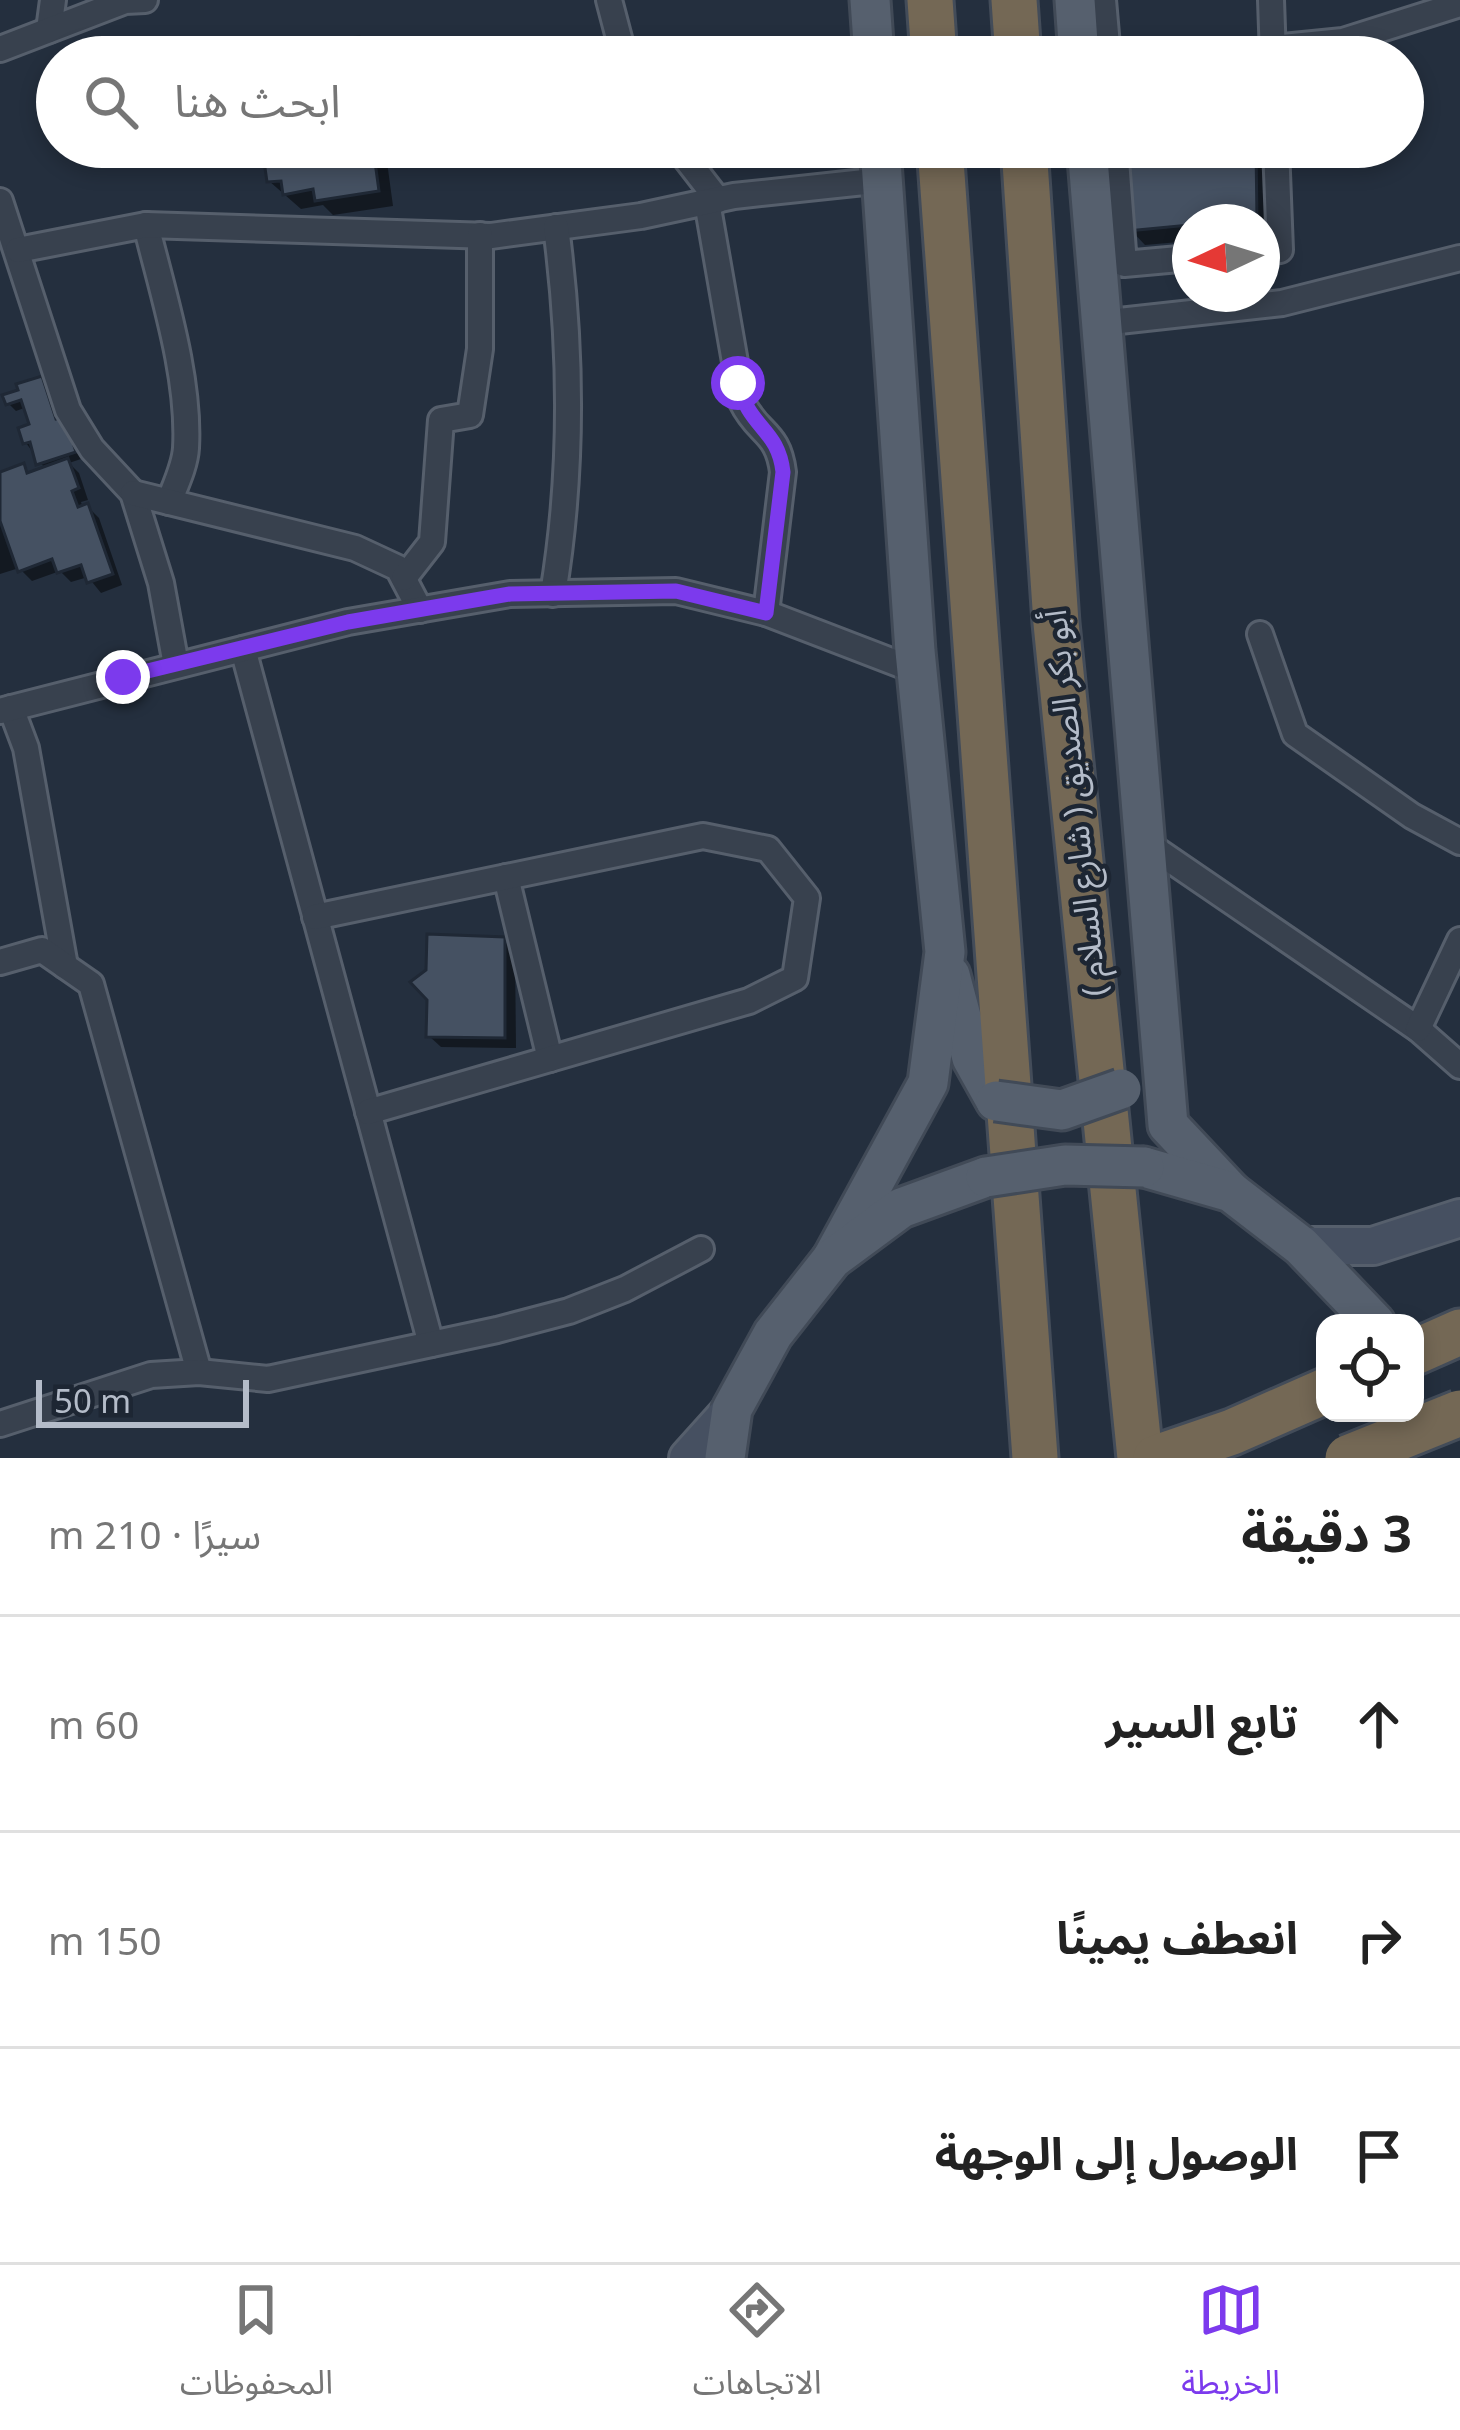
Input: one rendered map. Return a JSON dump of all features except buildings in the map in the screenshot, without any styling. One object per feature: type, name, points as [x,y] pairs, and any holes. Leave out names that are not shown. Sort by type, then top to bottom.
[{"type":"highway","points":[[930,0],[933,36]]},
{"type":"highway","points":[[1015,0],[1017,36]]},
{"type":"highway","points":[[942,168],[1035,1458]]},
{"type":"highway","name":"( شارع السلام ) أبو بكر الصديق","points":[[1025,168],[1056,623],[1140,1458]]},
{"type":"highway","points":[[1424,1348],[1460,1332]]},
{"type":"highway","points":[[1156,1458],[1232,1432],[1316,1395]]},
{"type":"highway","points":[[1348,1458],[1460,1413]]},
{"type":"main road","points":[[870,0],[873,36]]},
{"type":"main road","points":[[1075,0],[1078,36]]},
{"type":"main road","points":[[881,168],[917,671],[945,952],[972,1058],[996,1100],[1062,1110],[1121,1089],[1137,1069],[1158,1021]]},
{"type":"main road","points":[[1089,168],[1168,1125],[1231,1192],[1301,1246],[1366,1314]]},
{"type":"main road","points":[[688,1458],[732,1409],[773,1334],[832,1259],[928,1083],[945,952]]},
{"type":"main road","points":[[832,1259],[901,1208],[986,1177],[1065,1165],[1144,1167],[1231,1192]]},
{"type":"main road","points":[[1301,1246],[1373,1246],[1460,1218]]},
{"type":"main road","points":[[725,1458],[732,1409]]},
{"type":"main road","points":[[1416,1422],[1423,1458]]},
{"type":"street","points":[[50,30],[53,0]]},
{"type":"street","points":[[0,50],[124,1],[145,0]]},
{"type":"street","points":[[609,0],[619,36]]},
{"type":"street","points":[[1103,0],[1106,36]]},
{"type":"street","points":[[1270,0],[1272,36]]},
{"type":"street","points":[[1358,36],[1460,4]]},
{"type":"street","points":[[691,168],[713,201],[742,402],[781,450],[783,472],[766,613]]},
{"type":"street","points":[[18,250],[146,224],[480,235],[713,201],[863,168]]},
{"type":"street","points":[[1117,168],[1124,264],[1172,260]]},
{"type":"street","points":[[1277,168],[1278,204]]},
{"type":"street","points":[[0,200],[68,410],[92,449],[133,493],[161,583],[176,665]]},
{"type":"street","points":[[146,224],[173,337],[184,409],[187,452],[169,502]]},
{"type":"street","points":[[553,594],[568,444],[566,299],[556,227]]},
{"type":"street","points":[[404,578],[432,542],[441,420],[470,415],[480,349],[480,235]]},
{"type":"street","points":[[1101,323],[1282,303],[1460,258]]},
{"type":"street","points":[[133,493],[355,548],[398,568],[420,610]]},
{"type":"street","points":[[65,966],[26,748],[5,709],[348,622],[510,594],[676,591],[766,613],[917,671]]},
{"type":"street","points":[[1260,634],[1295,734],[1412,816],[1460,842]]},
{"type":"street","points":[[243,649],[431,1344]]},
{"type":"street","points":[[315,917],[703,836],[768,849],[807,898],[795,978],[749,1001],[368,1112]]},
{"type":"street","points":[[1146,843],[1418,1029],[1460,1066]]},
{"type":"street","points":[[506,877],[550,1059]]},
{"type":"street","points":[[1418,1029],[1460,940]]},
{"type":"street","points":[[0,962],[42,950],[91,984],[199,1372]]},
{"type":"street","points":[[0,1424],[151,1376],[199,1372],[268,1379],[569,1311],[701,1249]]},
{"type":"route","points":[[123,677],[348,622],[510,594],[676,591],[766,613],[783,472],[781,450],[749,416],[738,383]]}]
